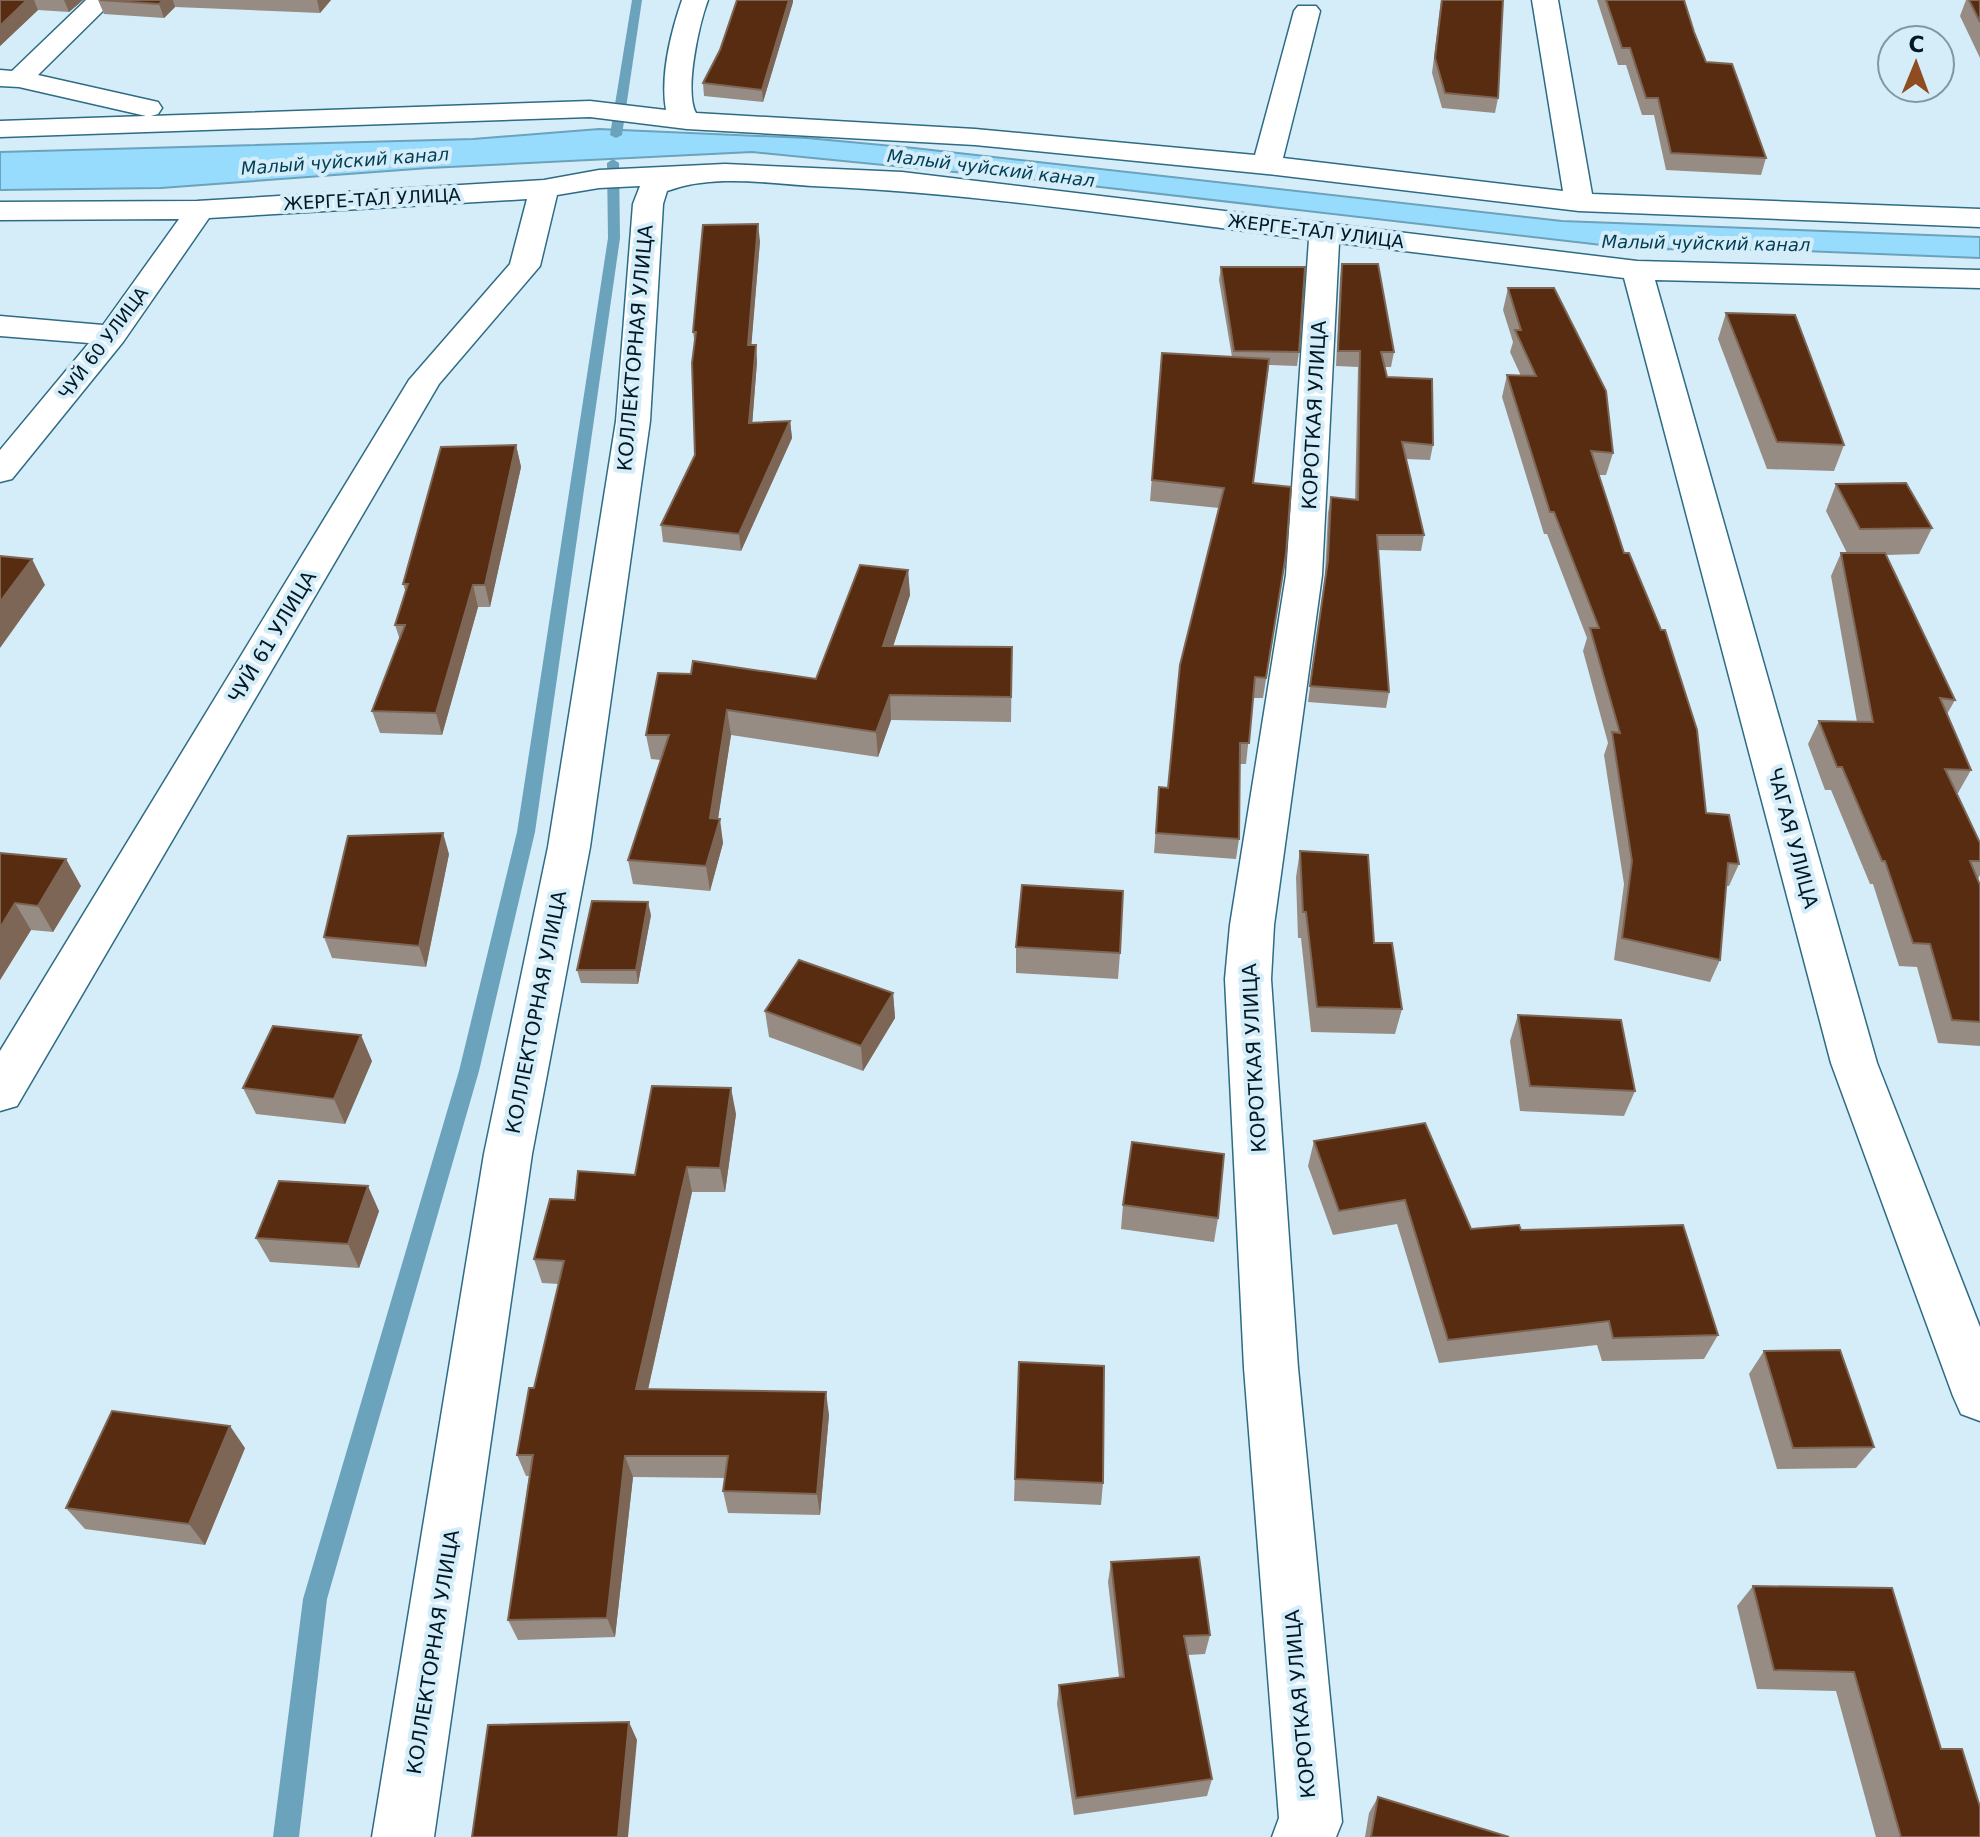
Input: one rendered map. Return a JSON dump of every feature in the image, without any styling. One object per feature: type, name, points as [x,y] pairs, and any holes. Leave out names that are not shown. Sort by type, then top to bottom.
[{"type":"street","points":[[10,78],[101,0]]},
{"type":"street","points":[[687,121],[679,109],[678,97],[686,25],[695,0]]},
{"type":"street","points":[[1545,0],[1579,202]]},
{"type":"street","points":[[1267,165],[1307,11]]},
{"type":"street","points":[[10,78],[213,123]]},
{"type":"street","points":[[0,129],[576,109],[687,121],[975,137],[1267,165],[1579,202],[1980,218]]},
{"type":"street","name":"ЖЕРГЕ-ТАЛ УЛИЦА","points":[[0,211],[201,209],[544,189],[599,179],[669,181],[725,173],[902,181],[1637,270],[1980,279]]},
{"type":"street","name":"КОЛЛЕКТОРНАЯ УЛИЦА","points":[[403,1837],[508,1154],[569,847],[633,421],[648,204],[669,181]]},
{"type":"street","name":"ЧУЙ 61 УЛИЦА","points":[[0,1092],[425,380],[525,266],[544,189]]},
{"type":"street","name":"ЧУЙ 60 УЛИЦА","points":[[0,472],[112,335],[201,209]]},
{"type":"street","name":"КОРОТКАЯ УЛИЦА","points":[[1303,1837],[1311,1822],[1271,1368],[1248,979],[1252,925],[1304,575],[1325,232]]},
{"type":"street","name":"ЧАГАЯ УЛИЦА","points":[[1637,270],[1854,1063],[1976,1376]]},
{"type":"street","points":[[0,326],[112,335]]},
{"type":"water","name":"Малый чуйский канал","points":[[599,129],[807,138],[914,148],[1562,221],[1980,237],[1980,258],[1778,250],[1636,249],[1057,182],[752,152],[429,168],[161,188],[0,190],[0,152],[473,139]]},
{"type":"building","points":[[0,0],[27,0],[0,26]]},
{"type":"building","points":[[100,0],[163,0],[159,4]]},
{"type":"building","points":[[737,0],[789,0],[762,90],[703,83],[720,50]]},
{"type":"building","points":[[1442,0],[1503,0],[1498,98],[1445,93],[1435,58]]},
{"type":"building","points":[[1606,0],[1684,0],[1706,62],[1732,64],[1766,158],[1671,153],[1658,98],[1646,98],[1630,48],[1622,48]]},
{"type":"building","points":[[1969,0],[1980,0],[1980,22]]},
{"type":"building","points":[[758,224],[748,345],[756,345],[749,423],[790,421],[739,534],[661,525],[695,455],[692,363],[696,332],[693,332],[703,225]]},
{"type":"building","points":[[1342,264],[1378,264],[1394,352],[1381,352],[1387,377],[1432,379],[1433,445],[1402,442],[1424,535],[1377,535],[1389,692],[1310,686],[1328,560],[1331,497],[1358,500],[1360,351],[1338,351]]},
{"type":"building","points":[[1221,267],[1305,267],[1299,352],[1234,351]]},
{"type":"building","points":[[1508,288],[1554,288],[1606,391],[1613,453],[1591,451],[1624,553],[1629,553],[1661,630],[1665,630],[1697,730],[1706,813],[1729,815],[1739,864],[1728,863],[1720,960],[1622,938],[1632,861],[1612,732],[1620,733],[1590,628],[1599,628],[1554,512],[1550,512],[1507,375],[1536,376],[1515,330],[1521,330]]},
{"type":"building","points":[[1726,313],[1795,315],[1844,445],[1777,442]]},
{"type":"building","points":[[1162,353],[1269,359],[1253,483],[1291,487],[1286,554],[1266,678],[1255,677],[1249,743],[1240,743],[1239,839],[1156,833],[1159,787],[1168,788],[1180,665],[1224,488],[1152,480]]},
{"type":"building","points":[[516,445],[485,585],[473,585],[436,713],[372,711],[405,625],[395,625],[408,584],[403,584],[441,447]]},
{"type":"building","points":[[1906,483],[1932,528],[1860,529],[1836,484]]},
{"type":"building","points":[[1841,553],[1885,553],[1955,700],[1940,698],[1971,770],[1945,769],[1980,843],[1980,861],[1970,861],[1980,885],[1980,1022],[1952,1020],[1930,944],[1913,943],[1885,861],[1882,861],[1842,767],[1837,767],[1819,721],[1873,722]]},
{"type":"building","points":[[0,556],[32,559],[0,602]]},
{"type":"building","points":[[860,565],[908,570],[883,646],[1012,647],[1011,697],[890,695],[876,732],[727,710],[710,818],[720,819],[706,866],[628,860],[669,735],[646,735],[658,673],[691,674],[693,661],[816,679]]},
{"type":"building","points":[[443,833],[419,946],[324,937],[348,836]]},
{"type":"building","points":[[1300,851],[1368,855],[1374,943],[1392,943],[1402,1009],[1317,1007],[1306,912],[1303,912]]},
{"type":"building","points":[[0,853],[66,859],[38,906],[15,903],[0,928]]},
{"type":"building","points":[[1022,885],[1123,891],[1120,953],[1016,947]]},
{"type":"building","points":[[592,901],[648,902],[636,970],[577,970]]},
{"type":"building","points":[[799,960],[893,993],[861,1046],[765,1011]]},
{"type":"building","points":[[1518,1015],[1621,1020],[1635,1091],[1530,1086]]},
{"type":"building","points":[[273,1026],[361,1035],[334,1099],[243,1088]]},
{"type":"building","points":[[652,1086],[731,1088],[720,1168],[687,1167],[636,1389],[826,1392],[817,1494],[723,1491],[728,1456],[625,1456],[607,1618],[508,1620],[533,1455],[517,1455],[529,1388],[534,1388],[564,1261],[534,1259],[550,1199],[575,1200],[578,1171],[635,1175]]},
{"type":"building","points":[[1425,1123],[1471,1229],[1519,1225],[1521,1230],[1683,1225],[1718,1335],[1613,1338],[1609,1321],[1448,1340],[1405,1200],[1339,1211],[1314,1141]]},
{"type":"building","points":[[1132,1142],[1224,1154],[1218,1218],[1123,1205]]},
{"type":"building","points":[[279,1181],[368,1186],[348,1244],[256,1238]]},
{"type":"building","points":[[1840,1350],[1874,1447],[1793,1448],[1764,1351]]},
{"type":"building","points":[[1019,1362],[1104,1366],[1103,1483],[1015,1479]]},
{"type":"building","points":[[112,1411],[230,1426],[189,1524],[66,1508]]},
{"type":"building","points":[[1199,1557],[1210,1635],[1184,1636],[1212,1779],[1076,1798],[1059,1685],[1124,1677],[1111,1562]]},
{"type":"building","points":[[1753,1586],[1892,1588],[1941,1749],[1962,1749],[1980,1807],[1980,1837],[1901,1837],[1854,1672],[1774,1670]]},
{"type":"building","points":[[629,1722],[618,1837],[472,1837],[488,1725]]},
{"type":"building","points":[[1378,1797],[1509,1837],[1371,1837]]},
{"type":"waterway","points":[[616,135],[637,0]]},
{"type":"waterway","points":[[286,1837],[315,1599],[469,1071],[526,832],[614,238],[613,163]]}]
